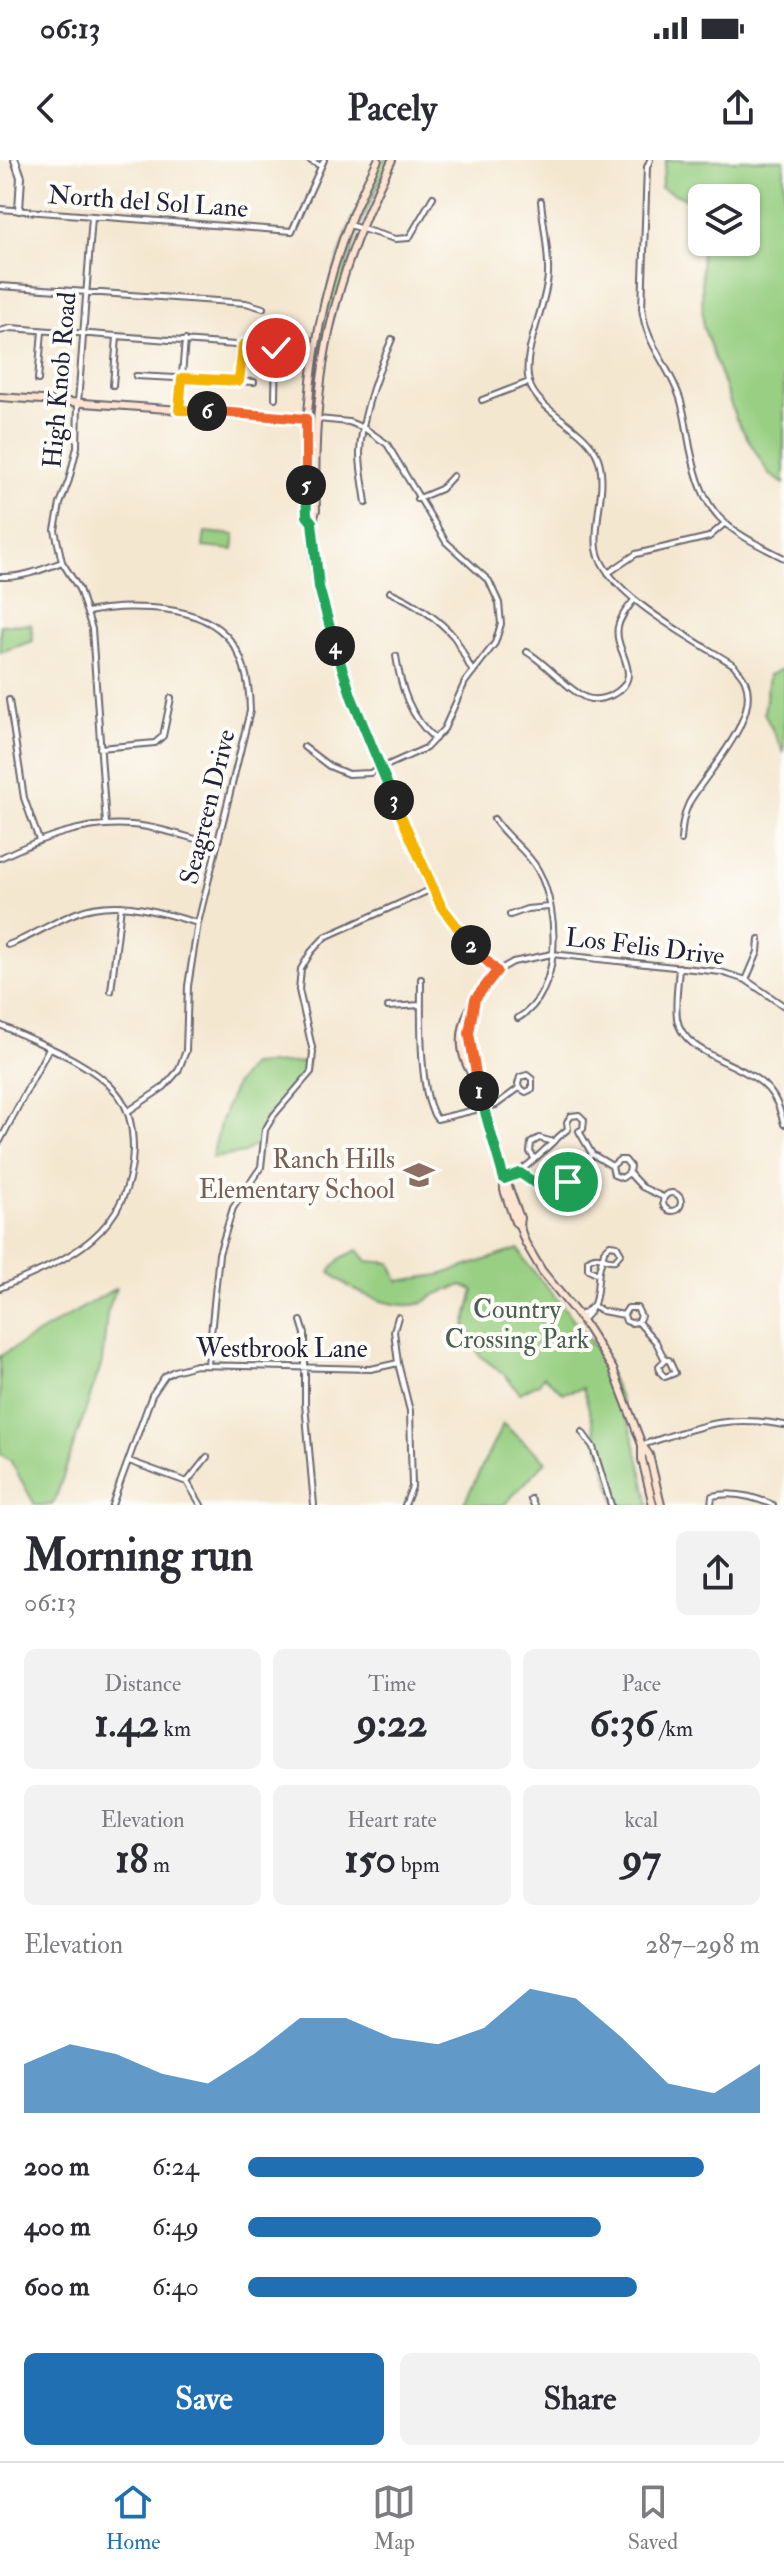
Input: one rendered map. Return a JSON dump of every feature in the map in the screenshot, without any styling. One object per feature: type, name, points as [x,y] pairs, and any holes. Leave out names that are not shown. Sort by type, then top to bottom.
[{"type":"main road","points":[[312,522],[307,516],[306,419],[315,342],[324,300],[348,225],[378,160]]},
{"type":"main road","points":[[392,160],[359,229],[343,273],[318,389],[316,510],[312,522],[319,587],[352,698],[432,889],[455,926],[497,971],[475,999],[469,1033],[483,1108],[504,1179],[511,1188],[520,1218],[519,1225],[542,1271],[580,1318],[613,1369],[642,1445],[649,1455],[661,1505]]},
{"type":"main road","points":[[0,397],[316,419]]},
{"type":"main road","points":[[642,1445],[642,1459],[653,1505]]},
{"type":"street","points":[[15,160],[21,177],[19,210]]},
{"type":"street","points":[[309,160],[321,166],[324,160]]},
{"type":"street","points":[[650,160],[647,167],[644,329],[680,400],[696,478],[704,498],[724,524],[784,558]]},
{"type":"street","name":"North del Sol Lane","points":[[0,209],[292,231],[321,166]]},
{"type":"street","points":[[348,225],[395,239],[409,238],[433,197]]},
{"type":"street","points":[[541,201],[548,273],[529,357],[529,382],[544,403],[589,442],[599,460],[597,549],[601,563],[634,600],[734,665],[745,680],[748,697],[739,729],[688,805],[682,821],[681,840]]},
{"type":"street","name":"High Knob Road","points":[[92,217],[77,447],[55,530],[62,562],[79,589],[92,629],[106,824]]},
{"type":"street","points":[[0,286],[246,303],[263,308]]},
{"type":"street","points":[[0,331],[11,328],[276,348],[275,398]]},
{"type":"street","points":[[38,380],[42,331]]},
{"type":"street","points":[[113,385],[117,337]]},
{"type":"street","points":[[366,503],[360,455],[364,428],[392,339]]},
{"type":"street","points":[[179,410],[185,340]]},
{"type":"street","points":[[239,381],[243,345]]},
{"type":"street","points":[[136,376],[254,382]]},
{"type":"street","points":[[482,400],[529,382]]},
{"type":"street","points":[[304,747],[329,766],[348,774],[370,773],[413,754],[444,729],[460,692],[495,643],[501,624],[499,603],[489,581],[446,542],[417,499],[387,444],[349,422],[316,419]]},
{"type":"street","points":[[417,499],[441,489],[453,476]]},
{"type":"street","points":[[608,573],[636,554],[709,537],[724,524]]},
{"type":"street","points":[[0,577],[35,572],[62,562]]},
{"type":"street","points":[[390,592],[406,599],[446,629],[459,645],[473,672]]},
{"type":"street","points":[[527,652],[588,698],[605,699],[626,681],[628,669],[618,641],[618,629],[623,614],[634,600]]},
{"type":"street","name":"Seagreen Drive","points":[[88,612],[117,606],[173,609],[196,615],[213,624],[227,637],[242,658],[250,684],[250,711],[198,923],[188,986],[186,1051],[178,1071],[164,1087],[127,1112]]},
{"type":"street","points":[[396,656],[406,698],[418,721],[435,739]]},
{"type":"street","points":[[100,748],[155,743],[163,736],[171,698]]},
{"type":"street","points":[[9,700],[24,798],[39,840]]},
{"type":"street","points":[[494,819],[537,868],[554,926],[546,982],[539,999],[518,1018]]},
{"type":"street","points":[[0,858],[39,840],[79,827],[106,824],[135,825],[217,845]]},
{"type":"street","points":[[208,1364],[219,1254],[233,1208],[261,1167],[265,1130],[311,1072],[313,1052],[299,990],[301,969],[325,937],[432,889]]},
{"type":"street","points":[[8,945],[77,912],[121,906],[198,923]]},
{"type":"street","points":[[111,991],[121,906]]},
{"type":"street","points":[[510,915],[527,909],[549,907]]},
{"type":"street","points":[[746,980],[758,952],[759,939]]},
{"type":"street","name":"Los Felis Drive","points":[[497,971],[513,962],[552,954],[721,972],[746,980],[784,1006]]},
{"type":"street","points":[[679,967],[677,1020],[684,1036],[697,1048],[748,1072],[767,1087],[778,1102],[784,1124]]},
{"type":"street","points":[[421,979],[425,1074],[430,1111],[437,1119],[496,1105],[519,1088]]},
{"type":"street","points":[[388,1007],[421,1005]]},
{"type":"street","points":[[0,1025],[99,1076],[117,1093],[127,1112],[133,1134],[133,1159],[117,1208],[99,1233],[75,1254],[52,1267],[0,1288]]},
{"type":"street","points":[[0,1141],[49,1048]]},
{"type":"street","points":[[527,1075],[532,1079],[532,1089],[526,1092],[519,1088],[520,1077],[527,1075]]},
{"type":"street","points":[[504,1179],[520,1173],[568,1129],[569,1118],[579,1115],[585,1124],[579,1131]]},
{"type":"street","points":[[568,1129],[579,1131]]},
{"type":"street","points":[[579,1131],[592,1154],[612,1166]]},
{"type":"street","points":[[534,1158],[529,1147],[534,1140],[543,1137],[551,1142]]},
{"type":"street","points":[[561,1188],[592,1154]]},
{"type":"street","points":[[612,1166],[619,1160],[625,1160],[630,1166],[629,1173]]},
{"type":"street","points":[[612,1166],[618,1178],[629,1173]]},
{"type":"street","points":[[520,1173],[545,1190]]},
{"type":"street","points":[[629,1173],[642,1187],[663,1197]]},
{"type":"street","points":[[552,1185],[561,1188],[563,1198],[555,1206],[544,1201],[545,1190],[552,1185]]},
{"type":"street","points":[[676,1193],[681,1199],[680,1206],[669,1211],[663,1205],[663,1197],[676,1193]]},
{"type":"street","points":[[580,1318],[598,1297],[598,1274],[604,1257],[604,1251],[610,1245],[619,1249],[621,1253],[615,1260],[604,1257],[593,1257],[587,1262],[590,1272],[598,1274]]},
{"type":"street","points":[[593,1306],[624,1315],[628,1322],[638,1322],[656,1342],[665,1360],[669,1360],[675,1373],[671,1377],[665,1377],[660,1372],[660,1364],[665,1360]]},
{"type":"street","points":[[624,1315],[628,1308],[637,1308],[641,1316],[638,1322]]},
{"type":"street","points":[[398,1317],[394,1331],[398,1363],[410,1411],[412,1487],[405,1505]]},
{"type":"street","points":[[301,1321],[305,1334],[305,1404],[314,1505]]},
{"type":"street","name":"Westbrook Lane","points":[[112,1505],[147,1405],[158,1384],[174,1371],[208,1364],[371,1369],[398,1363]]},
{"type":"street","points":[[642,1445],[718,1421],[784,1425]]},
{"type":"street","points":[[582,1432],[593,1447],[611,1505]]},
{"type":"street","points":[[187,1482],[207,1457]]},
{"type":"street","points":[[129,1461],[187,1482],[201,1505]]},
{"type":"street","points":[[711,1505],[712,1496],[724,1493],[755,1497],[773,1505]]},
{"type":"street","points":[[531,1499],[534,1505]]},
{"type":"green space","points":[[379,160],[390,160],[359,228],[351,223]]},
{"type":"green space","points":[[666,160],[784,160],[784,484],[769,474],[736,419],[703,326],[701,256],[760,256],[760,184],[688,184],[688,200],[661,188]]},
{"type":"green space","points":[[349,227],[358,231],[325,344],[314,418],[308,417],[325,300]]},
{"type":"green space","points":[[307,420],[314,420],[313,515],[309,489]]},
{"type":"green space","points":[[205,532],[235,535],[233,550],[203,547]]},
{"type":"green space","points":[[31,624],[33,641],[0,652],[0,625]]},
{"type":"green space","points":[[784,668],[784,753],[764,713],[769,675]]},
{"type":"green space","points":[[308,1062],[304,1074],[265,1119],[259,1142],[244,1153],[212,1158],[221,1120],[235,1085],[251,1065]]},
{"type":"green space","name":"Country Crossing Park","points":[[519,1249],[605,1365],[629,1424],[649,1505],[616,1505],[583,1388],[563,1393],[544,1376],[539,1383],[520,1393],[504,1374],[480,1356],[465,1326],[474,1290],[462,1285],[436,1294],[422,1303],[399,1305],[361,1293],[330,1272],[341,1258],[358,1250],[367,1261],[391,1263],[398,1281],[440,1275]]},
{"type":"green space","points":[[116,1288],[107,1314],[102,1362],[55,1500],[52,1505],[35,1505],[10,1460],[0,1454],[0,1356]]},
{"type":"green space","points":[[503,1424],[546,1461],[504,1505],[463,1505]]},
{"type":"place","name":"Ranch Hills Elementary School","points":[[419,1175]]},
{"type":"route","points":[[276,348],[243,345],[239,381],[182,378],[179,410],[306,419],[307,516],[312,522],[319,587],[352,698],[441,906],[455,926],[497,971],[475,999],[469,1033],[476,1080],[504,1179],[520,1173],[545,1190],[552,1185],[561,1188],[568,1182]]}]
